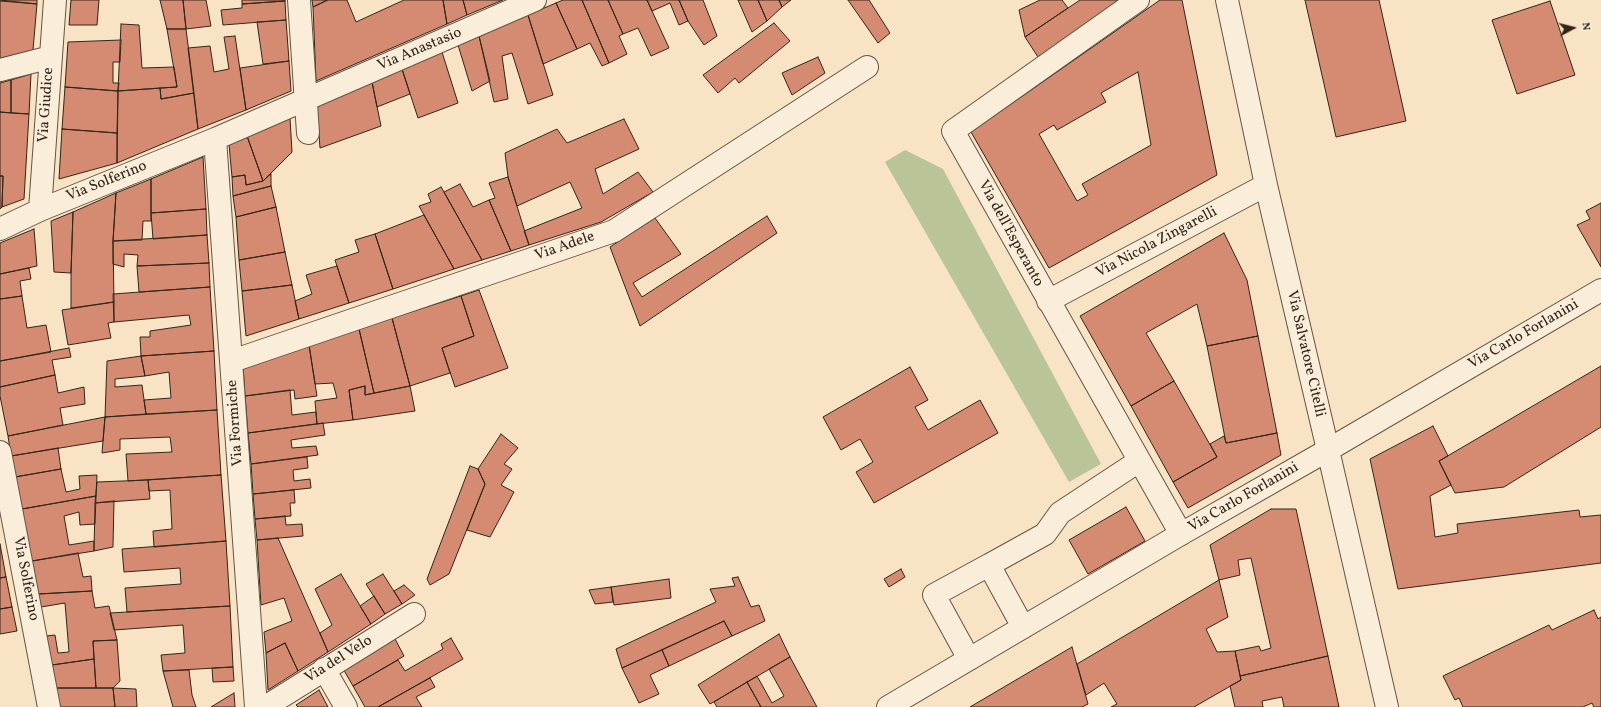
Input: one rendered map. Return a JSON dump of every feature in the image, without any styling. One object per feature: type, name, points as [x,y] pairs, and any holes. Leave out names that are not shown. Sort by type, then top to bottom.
[{"type":"street","name":"Via Giudice","points":[[40,210],[55,0]]},
{"type":"street","points":[[299,0],[308,133]]},
{"type":"street","name":"Via Anastasio","points":[[215,139],[535,0]]},
{"type":"street","name":"Via dell'Esperanto","points":[[1138,0],[952,131],[1181,534]]},
{"type":"street","name":"Via Salvatore Citelli","points":[[1226,0],[1266,185],[1387,707]]},
{"type":"street","points":[[0,70],[51,57]]},
{"type":"street","name":"Via Adele","points":[[232,361],[614,231],[867,67]]},
{"type":"street","name":"Via Solferino","points":[[0,229],[40,210],[215,139]]},
{"type":"street","name":"Via Formiche","points":[[215,139],[256,707]]},
{"type":"street","name":"Via Nicola Zingarelli","points":[[1048,301],[1266,185]]},
{"type":"street","name":"Via Carlo Forlanini","points":[[888,707],[1181,534],[1328,450],[1601,290]]},
{"type":"street","name":"Via Solferino","points":[[0,452],[49,707]]},
{"type":"street","points":[[969,659],[934,595],[1045,534],[1060,513],[1139,461]]},
{"type":"street","points":[[989,565],[1023,627]]},
{"type":"street","name":"Via del Velo","points":[[265,707],[414,614]]},
{"type":"street","points":[[324,669],[346,707]]},
{"type":"green space","points":[[905,150],[943,169],[1101,464],[1069,482],[885,162]]},
{"type":"building","points":[[0,0],[37,0],[37,4]]},
{"type":"building","points":[[71,0],[99,0],[97,25],[69,25]]},
{"type":"building","points":[[160,0],[183,0],[186,29],[167,29]]},
{"type":"building","points":[[183,0],[206,0],[211,26],[186,29]]},
{"type":"building","points":[[242,0],[285,0],[285,1],[242,4]]},
{"type":"building","points":[[312,0],[327,0],[313,7]]},
{"type":"building","points":[[328,0],[347,0],[356,22],[404,0],[443,0],[447,24],[316,81],[313,7]]},
{"type":"building","points":[[443,0],[463,0],[467,15],[447,24]]},
{"type":"building","points":[[463,0],[503,0],[467,15]]},
{"type":"building","points":[[563,0],[582,0],[609,63],[602,66],[590,43],[577,49],[556,3]]},
{"type":"building","points":[[582,0],[608,0],[623,34],[619,36],[627,54],[609,63]]},
{"type":"building","points":[[608,0],[647,0],[669,48],[651,56],[638,28],[623,34]]},
{"type":"building","points":[[647,0],[679,0],[688,21],[679,25],[670,3],[652,11]]},
{"type":"building","points":[[679,0],[703,0],[717,36],[704,45],[688,21]]},
{"type":"building","points":[[738,0],[758,0],[767,21],[752,32]]},
{"type":"building","points":[[758,0],[779,0],[782,7],[767,21]]},
{"type":"building","points":[[779,0],[791,0],[782,7]]},
{"type":"building","points":[[848,0],[869,0],[890,33],[878,43]]},
{"type":"building","points":[[1040,0],[1062,0],[1068,8],[1025,37],[1019,10]]},
{"type":"building","points":[[1080,0],[1123,0],[1038,57],[1025,37]]},
{"type":"building","points":[[1160,0],[1182,0],[1217,175],[1049,268],[971,132]],"holes":[[[1138,72],[1151,145],[1082,184],[1088,195],[1077,201],[1039,134],[1054,125],[1057,130],[1106,102],[1101,93]]]},
{"type":"building","points":[[1305,0],[1379,0],[1406,121],[1336,137]]},
{"type":"building","points":[[0,1],[37,4],[33,50],[0,59]]},
{"type":"building","points":[[285,1],[286,20],[223,25],[221,10],[242,8],[242,4]]},
{"type":"building","points":[[1550,1],[1575,75],[1517,94],[1492,20]]},
{"type":"building","points":[[556,3],[577,49],[543,64],[528,15]]},
{"type":"building","points":[[528,15],[553,95],[528,104],[512,53],[502,56],[508,99],[494,102],[479,36]]},
{"type":"building","points":[[286,20],[289,61],[263,64],[257,22]]},
{"type":"building","points":[[774,23],[790,41],[739,83],[735,78],[718,93],[703,75]]},
{"type":"building","points":[[121,24],[139,25],[142,68],[174,67],[177,87],[118,91]]},
{"type":"building","points":[[167,29],[186,29],[194,93],[161,99],[160,88],[177,87]]},
{"type":"building","points":[[235,36],[246,110],[198,129],[188,48],[210,46],[214,72],[229,69],[224,37]]},
{"type":"building","points":[[479,36],[490,81],[472,91],[458,45]]},
{"type":"building","points":[[121,40],[120,62],[113,62],[113,83],[119,83],[118,91],[65,87],[68,42]]},
{"type":"building","points":[[442,52],[458,103],[418,118],[402,69]]},
{"type":"building","points":[[818,57],[825,73],[792,95],[782,73]]},
{"type":"building","points":[[289,61],[291,91],[246,110],[240,68]]},
{"type":"building","points":[[402,69],[410,94],[377,107],[372,82]]},
{"type":"building","points":[[31,74],[29,114],[11,113],[11,80]]},
{"type":"building","points":[[11,80],[11,113],[0,112],[0,83]]},
{"type":"building","points":[[372,82],[381,126],[320,148],[317,106]]},
{"type":"building","points":[[65,87],[118,91],[117,133],[62,129]]},
{"type":"building","points":[[160,88],[161,99],[194,93],[198,129],[117,163],[118,91]]},
{"type":"building","points":[[0,112],[29,114],[24,199],[2,207],[3,176],[0,176]]},
{"type":"building","points":[[290,118],[292,152],[263,181],[247,136]]},
{"type":"building","points":[[624,119],[639,149],[595,169],[603,194],[638,172],[653,192],[601,222],[529,245],[524,231],[582,208],[570,182],[517,206],[508,177],[505,153],[557,129],[567,143]]},
{"type":"building","points":[[62,129],[117,133],[117,163],[59,179]]},
{"type":"building","points":[[247,136],[263,181],[246,185],[245,175],[232,177],[229,144]]},
{"type":"building","points":[[203,157],[206,209],[151,213],[151,179]]},
{"type":"building","points":[[271,174],[271,186],[233,196],[232,177],[245,175],[246,185],[263,181]]},
{"type":"building","points":[[0,176],[3,176],[2,207],[0,209]]},
{"type":"building","points":[[508,177],[529,245],[511,251],[489,200],[495,198],[489,183]]},
{"type":"building","points":[[151,179],[151,221],[143,221],[142,240],[113,241],[116,193]]},
{"type":"building","points":[[460,184],[473,207],[489,200],[511,251],[482,260],[444,192]]},
{"type":"building","points":[[271,186],[276,207],[236,217],[233,196]]},
{"type":"building","points":[[441,187],[482,260],[454,269],[419,206],[431,202],[428,194]]},
{"type":"building","points":[[116,193],[113,241],[114,302],[71,308],[73,212]]},
{"type":"building","points":[[1601,203],[1601,267],[1577,225],[1590,219],[1586,211]]},
{"type":"building","points":[[276,207],[285,252],[239,260],[236,217]]},
{"type":"building","points":[[206,209],[207,235],[153,239],[151,213]]},
{"type":"building","points":[[73,212],[71,273],[54,272],[51,221]]},
{"type":"building","points":[[424,215],[454,269],[393,289],[375,234]]},
{"type":"building","points":[[767,216],[777,233],[640,326],[610,247],[655,218],[681,254],[633,283],[642,297]]},
{"type":"building","points":[[34,229],[37,266],[0,274],[0,243]]},
{"type":"building","points":[[1224,233],[1247,280],[1258,336],[1207,346],[1197,304],[1146,333],[1174,381],[1131,406],[1080,316]]},
{"type":"building","points":[[375,234],[393,289],[349,303],[335,260],[359,252],[355,240]]},
{"type":"building","points":[[207,235],[209,263],[137,266],[138,255],[124,254],[124,267],[113,264],[113,241]]},
{"type":"building","points":[[285,252],[292,285],[242,291],[239,260]]},
{"type":"building","points":[[209,263],[210,287],[139,292],[137,266]]},
{"type":"building","points":[[337,266],[349,303],[299,319],[295,301],[312,294],[306,275]]},
{"type":"building","points":[[29,268],[31,279],[20,281],[22,296],[0,299],[0,274]]},
{"type":"building","points":[[292,285],[299,319],[246,336],[242,291]]},
{"type":"building","points":[[210,287],[214,351],[141,356],[140,337],[150,337],[150,331],[191,325],[189,315],[114,322],[113,294]]},
{"type":"building","points":[[479,290],[508,368],[455,387],[442,348],[474,336],[461,296]]},
{"type":"building","points":[[22,296],[27,328],[46,325],[51,352],[0,361],[0,299]]},
{"type":"building","points":[[461,296],[474,336],[442,348],[450,373],[410,386],[392,318]]},
{"type":"building","points":[[114,302],[114,322],[108,323],[111,338],[68,345],[62,310]]},
{"type":"building","points":[[392,318],[410,386],[374,393],[359,329]]},
{"type":"building","points":[[359,329],[374,393],[365,395],[365,386],[349,390],[353,420],[317,424],[315,401],[337,398],[333,383],[315,384],[309,345]]},
{"type":"building","points":[[1258,336],[1277,433],[1226,443],[1207,346]]},
{"type":"building","points":[[309,345],[317,396],[295,399],[294,390],[245,396],[243,366]]},
{"type":"building","points":[[69,348],[71,357],[52,360],[55,375],[0,387],[0,361]]},
{"type":"building","points":[[214,351],[217,410],[146,414],[144,400],[171,398],[169,372],[145,376],[141,356]]},
{"type":"building","points":[[141,356],[145,376],[115,379],[115,387],[142,385],[146,414],[105,417],[107,361]]},
{"type":"building","points":[[1601,366],[1601,427],[1504,487],[1455,493],[1439,461]]},
{"type":"building","points":[[910,367],[928,400],[915,407],[928,430],[980,400],[998,433],[874,503],[856,472],[873,462],[860,439],[841,450],[823,417]]},
{"type":"building","points":[[55,375],[58,393],[84,387],[85,404],[60,408],[63,425],[8,436],[0,396],[0,387]]},
{"type":"building","points":[[1174,381],[1217,457],[1173,482],[1131,406]]},
{"type":"building","points":[[365,386],[365,395],[410,386],[415,411],[353,420],[349,390]]},
{"type":"building","points":[[290,390],[292,415],[316,412],[317,424],[248,433],[245,396]]},
{"type":"building","points":[[217,410],[221,475],[128,481],[126,454],[172,452],[170,437],[120,439],[120,450],[102,453],[105,417]]},
{"type":"building","points":[[105,417],[103,441],[11,456],[8,436]]},
{"type":"building","points":[[323,423],[325,435],[291,440],[292,448],[316,446],[318,455],[251,464],[248,433]]},
{"type":"building","points":[[1433,426],[1448,456],[1439,461],[1451,485],[1430,496],[1435,537],[1458,533],[1457,524],[1579,510],[1580,517],[1601,515],[1601,563],[1398,589],[1370,459]]},
{"type":"building","points":[[1277,433],[1281,455],[1188,508],[1173,482],[1217,457],[1210,444],[1224,436],[1226,443]]},
{"type":"building","points":[[501,434],[518,448],[504,464],[512,469],[501,485],[514,492],[490,537],[467,530],[485,484],[478,469]]},
{"type":"building","points":[[58,448],[61,469],[15,477],[11,456]]},
{"type":"building","points":[[307,457],[308,468],[293,470],[294,481],[310,479],[311,488],[253,494],[251,464]]},
{"type":"building","points":[[470,466],[478,469],[485,484],[449,574],[430,585],[427,579]]},
{"type":"building","points":[[61,469],[66,492],[80,489],[79,476],[97,475],[96,496],[22,509],[15,477]]},
{"type":"building","points":[[221,475],[226,541],[154,547],[153,531],[172,529],[170,490],[149,491],[148,480]]},
{"type":"building","points":[[148,480],[150,499],[95,503],[97,482]]},
{"type":"building","points":[[294,490],[295,503],[290,503],[291,516],[255,519],[253,494]]},
{"type":"building","points":[[96,496],[95,524],[80,525],[79,512],[64,516],[69,545],[94,541],[94,551],[32,561],[22,509]]},
{"type":"building","points":[[114,501],[113,547],[94,551],[95,503]]},
{"type":"building","points":[[1126,507],[1145,541],[1088,574],[1069,540]]},
{"type":"building","points":[[1271,509],[1296,509],[1328,656],[1240,676],[1235,651],[1259,646],[1261,651],[1271,648],[1251,558],[1238,560],[1240,575],[1219,580],[1210,545]]},
{"type":"building","points":[[285,516],[286,525],[302,524],[303,536],[257,540],[255,519]]},
{"type":"building","points":[[278,538],[328,652],[298,671],[285,643],[266,653],[264,632],[292,621],[284,598],[261,605],[257,540]]},
{"type":"building","points":[[226,541],[230,606],[127,612],[125,588],[181,584],[180,568],[124,572],[122,549]]},
{"type":"building","points":[[0,544],[6,577],[0,578]]},
{"type":"building","points":[[78,553],[83,577],[91,576],[92,591],[38,594],[32,561]]},
{"type":"building","points":[[901,569],[905,577],[889,587],[884,579]]},
{"type":"building","points":[[341,574],[371,624],[328,652],[320,633],[332,625],[315,589]]},
{"type":"building","points":[[383,574],[402,604],[385,614],[366,584]]},
{"type":"building","points":[[6,577],[12,607],[0,609],[0,578]]},
{"type":"building","points":[[738,577],[751,607],[759,605],[765,621],[732,636],[724,621],[622,668],[616,649],[716,602],[710,589],[735,586],[732,578]]},
{"type":"building","points":[[669,579],[671,598],[614,605],[611,587]]},
{"type":"building","points":[[1219,580],[1228,617],[1206,629],[1217,652],[1235,651],[1241,680],[1194,707],[1111,707],[1117,704],[1104,683],[1086,695],[1077,664]]},
{"type":"building","points":[[404,585],[415,595],[402,604],[394,591]]},
{"type":"building","points":[[611,587],[613,602],[595,604],[589,590]]},
{"type":"building","points":[[92,591],[95,608],[109,606],[117,640],[93,641],[94,659],[52,665],[46,636],[55,635],[58,653],[69,652],[65,603],[41,607],[38,594]]},
{"type":"building","points":[[374,596],[385,614],[371,624],[360,606]]},
{"type":"building","points":[[230,606],[233,667],[163,671],[161,655],[185,653],[183,625],[114,630],[110,613]]},
{"type":"building","points":[[12,607],[17,631],[0,634],[0,609]]},
{"type":"building","points":[[1594,610],[1598,619],[1601,617],[1601,707],[1594,707],[1592,703],[1583,707],[1463,707],[1459,698],[1455,700],[1443,676],[1549,625],[1552,630]]},
{"type":"building","points":[[724,621],[732,636],[669,666],[662,650]]},
{"type":"building","points":[[779,634],[790,657],[710,704],[698,685]]},
{"type":"building","points":[[394,637],[404,656],[353,686],[342,667]]},
{"type":"building","points":[[451,638],[463,659],[378,707],[365,707],[353,686],[398,660],[405,671],[443,649],[441,644]]},
{"type":"building","points":[[117,640],[120,681],[113,688],[96,688],[93,641]]},
{"type":"building","points":[[285,643],[298,671],[268,690],[266,653]]},
{"type":"building","points":[[1072,647],[1088,704],[1082,707],[970,707]]},
{"type":"building","points":[[662,650],[669,666],[650,675],[659,694],[639,703],[622,668]]},
{"type":"building","points":[[1328,656],[1339,707],[1284,707],[1282,697],[1262,701],[1263,707],[1235,707],[1230,686],[1241,680],[1240,676]]},
{"type":"building","points":[[790,657],[817,707],[761,707],[747,682],[757,676],[772,703],[784,696],[769,669]]},
{"type":"building","points":[[94,659],[96,688],[56,688],[52,665]]},
{"type":"building","points":[[233,667],[234,681],[213,682],[212,668]]},
{"type":"building","points":[[189,670],[192,695],[196,707],[173,707],[163,671]]},
{"type":"building","points":[[430,678],[435,687],[416,697],[422,707],[378,707]]},
{"type":"building","points":[[747,682],[761,707],[717,707],[714,702]]},
{"type":"building","points":[[56,688],[113,688],[115,707],[60,707]]},
{"type":"building","points":[[113,688],[136,689],[137,707],[115,707]]},
{"type":"building","points":[[319,690],[328,707],[298,707],[296,705]]},
{"type":"building","points":[[234,693],[235,707],[211,707]]}]
